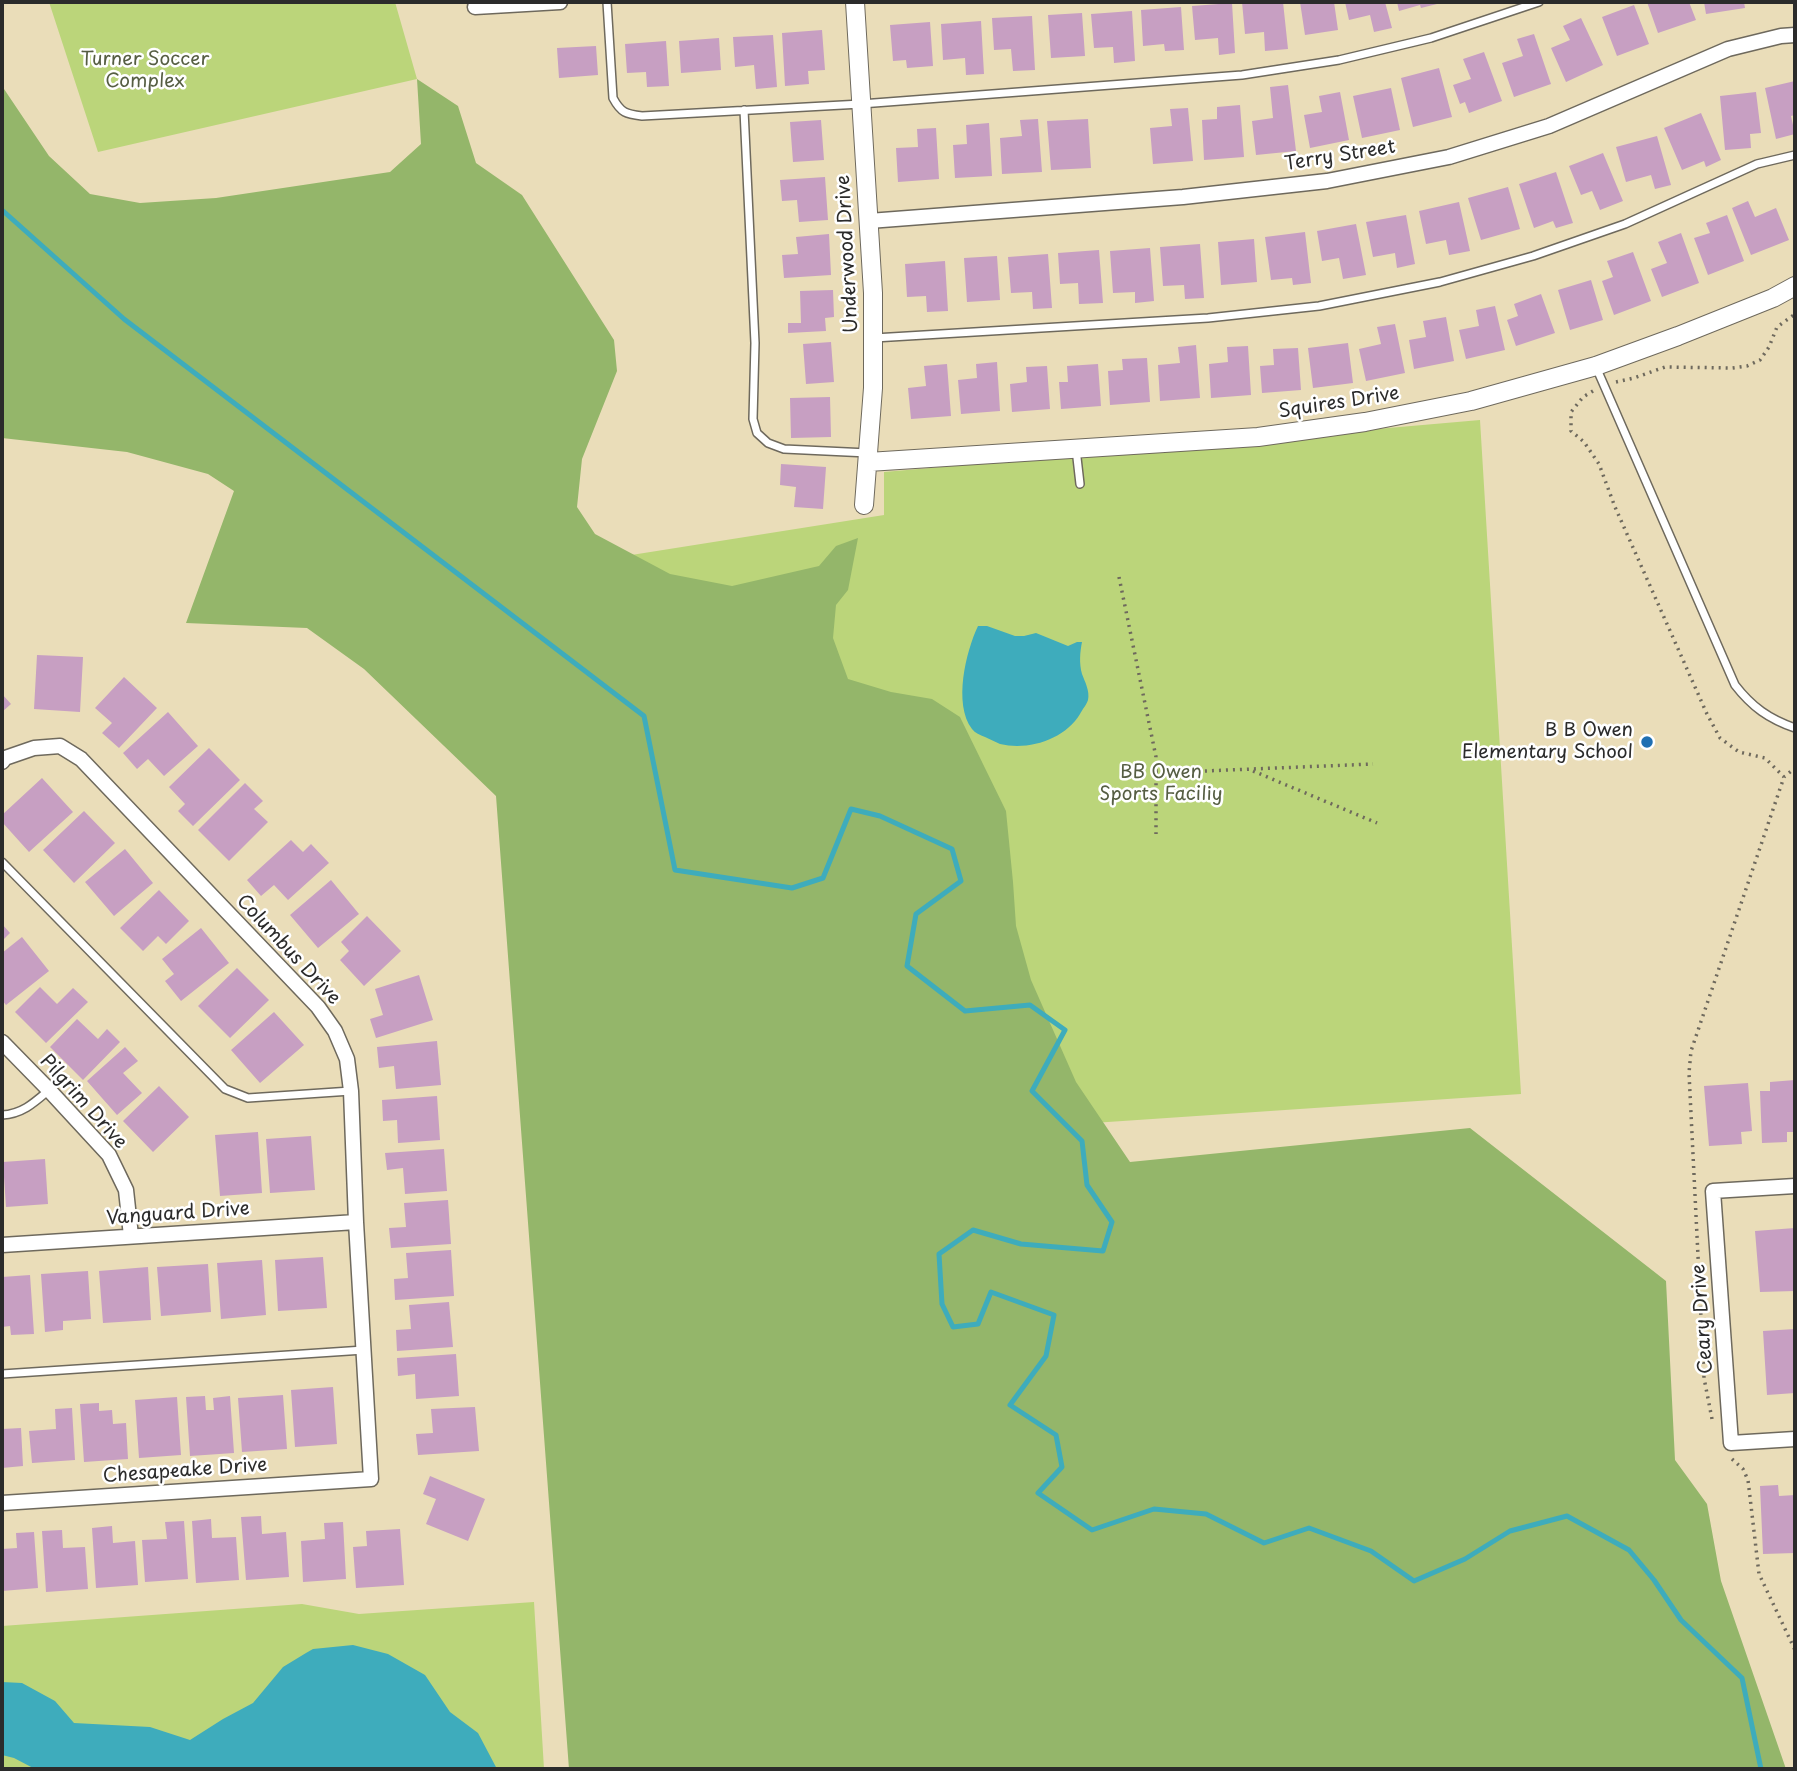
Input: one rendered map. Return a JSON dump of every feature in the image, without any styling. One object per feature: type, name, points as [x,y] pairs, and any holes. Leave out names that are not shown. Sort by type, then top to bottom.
[{"type":"street","points":[[475,7],[560,2]]},
{"type":"street","name":"Underwood Drive","points":[[855,2],[874,338],[864,505]]},
{"type":"street","name":"Terry Street","points":[[869,221],[1183,197],[1328,181],[1449,157],[1549,125],[1728,49],[1795,35]]},
{"type":"street","name":"Squires Drive","points":[[868,458],[1076,449],[1258,437],[1365,422],[1471,401],[1596,366],[1690,332],[1773,298],[1795,286]]},
{"type":"street","name":"Columbus Drive","points":[[2,762],[5,758],[34,748],[60,746],[81,759],[318,1007],[335,1031],[347,1059],[351,1091],[371,1479]]},
{"type":"street","name":"Pilgrim Drive","points":[[2,1042],[110,1155],[126,1190],[131,1236]]},
{"type":"street","name":"Ceary Drive","points":[[1795,1186],[1713,1191],[1731,1443],[1795,1439]]},
{"type":"street","name":"Vanguard Drive","points":[[2,1245],[356,1222]]},
{"type":"street","name":"Chesapeake Drive","points":[[2,1503],[371,1479]]},
{"type":"lane","points":[[607,2],[613,98],[627,114],[642,116],[861,104],[1242,75],[1339,60],[1432,38],[1539,2]]},
{"type":"lane","points":[[744,110],[755,331],[753,419],[757,433],[768,443],[784,449],[868,458]]},
{"type":"lane","points":[[874,338],[1208,317],[1319,306],[1440,282],[1533,257],[1625,223],[1757,164],[1795,155]]},
{"type":"lane","points":[[1596,366],[1735,685],[1748,702],[1762,713],[1795,728]]},
{"type":"lane","points":[[1076,449],[1080,484]]},
{"type":"lane","points":[[2,862],[225,1089],[248,1098],[351,1091]]},
{"type":"lane","points":[[2,1115],[13,1114],[29,1107],[49,1090]]},
{"type":"lane","points":[[2,1374],[365,1350]]},
{"type":"path","points":[[1784,777],[1765,758],[1739,751],[1720,738],[1707,715],[1615,507],[1599,464],[1584,442],[1570,431],[1571,412],[1583,397],[1604,384],[1634,378],[1665,367],[1747,366],[1760,360],[1777,327],[1795,314]]},
{"type":"path","points":[[1119,577],[1156,757],[1156,834]]},
{"type":"path","points":[[1156,773],[1373,764]]},
{"type":"path","points":[[1250,769],[1377,823]]},
{"type":"green space","name":"Turner Soccer Complex","points":[[49,2],[395,2],[417,79],[98,152]]},
{"type":"green space","points":[[417,79],[458,106],[476,163],[522,195],[614,340],[617,371],[582,459],[577,507],[595,534],[670,574],[732,586],[819,566],[836,546],[858,538],[848,590],[836,605],[833,638],[848,679],[891,692],[932,699],[960,717],[1006,811],[1016,926],[1031,980],[1076,1082],[1130,1162],[1470,1128],[1666,1281],[1675,1460],[1707,1504],[1721,1581],[1786,1769],[569,1769],[496,796],[364,669],[307,628],[186,623],[234,491],[208,474],[127,452],[2,438],[2,86],[49,156],[90,194],[140,203],[216,198],[390,172],[421,144]]},
{"type":"green space","name":"BB Owen Sports Faciliy","points":[[1480,420],[1521,1094],[562,1159],[524,572],[884,515],[884,472]]},
{"type":"green space","points":[[534,1602],[544,1769],[2,1769],[2,1626],[302,1604],[359,1614]]},
{"type":"water","points":[[978,626],[987,626],[1015,636],[1036,633],[1068,646],[1082,642],[1080,666],[1088,690],[1088,700],[1073,723],[1056,736],[1023,746],[998,743],[972,729],[966,718],[962,692],[969,649]]},
{"type":"water","points":[[353,1645],[388,1654],[425,1675],[450,1712],[478,1733],[497,1769],[35,1769],[2,1755],[2,1682],[22,1683],[55,1701],[74,1723],[150,1727],[190,1740],[253,1703],[283,1667],[306,1653],[313,1649]]},
{"type":"building","points":[[1242,2],[1283,2],[1288,49],[1265,51],[1264,32],[1245,34]]},
{"type":"building","points":[[1300,2],[1334,2],[1338,30],[1305,35]]},
{"type":"building","points":[[1345,2],[1385,2],[1392,28],[1374,32],[1370,15],[1349,20]]},
{"type":"building","points":[[1397,2],[1441,2],[1441,3],[1399,11]]},
{"type":"building","points":[[1647,2],[1689,2],[1696,20],[1658,33]]},
{"type":"building","points":[[1704,2],[1744,2],[1745,8],[1706,14]]},
{"type":"building","points":[[1232,3],[1235,53],[1219,55],[1218,38],[1195,40],[1192,6]]},
{"type":"building","points":[[1634,5],[1649,44],[1617,56],[1602,17]]},
{"type":"building","points":[[1181,7],[1184,50],[1165,51],[1164,44],[1143,46],[1141,10]]},
{"type":"building","points":[[1132,11],[1135,61],[1114,63],[1113,47],[1094,48],[1091,14]]},
{"type":"building","points":[[1082,13],[1085,56],[1051,58],[1048,15]]},
{"type":"building","points":[[1032,16],[1035,70],[1013,71],[1011,49],[994,50],[992,18]]},
{"type":"building","points":[[1581,18],[1603,65],[1566,82],[1551,48],[1570,40],[1563,26]]},
{"type":"building","points":[[981,21],[984,74],[966,75],[965,58],[943,60],[941,24]]},
{"type":"building","points":[[930,22],[933,66],[907,68],[906,60],[893,61],[890,25]]},
{"type":"building","points":[[822,30],[825,70],[808,71],[809,84],[785,86],[782,33]]},
{"type":"building","points":[[1534,34],[1551,84],[1514,97],[1502,63],[1523,56],[1517,39]]},
{"type":"building","points":[[773,35],[777,87],[756,89],[754,65],[735,67],[733,37]]},
{"type":"building","points":[[719,38],[721,70],[681,73],[679,41]]},
{"type":"building","points":[[666,41],[669,86],[647,87],[646,72],[627,73],[625,44]]},
{"type":"building","points":[[596,46],[598,75],[559,78],[557,48]]},
{"type":"building","points":[[1484,52],[1502,101],[1469,113],[1465,102],[1460,104],[1453,85],[1471,79],[1463,59]]},
{"type":"building","points":[[1439,68],[1452,117],[1413,127],[1401,78]]},
{"type":"building","points":[[1795,81],[1795,115],[1791,116],[1795,134],[1776,139],[1765,88]]},
{"type":"building","points":[[1288,85],[1296,151],[1256,155],[1252,121],[1273,118],[1270,87]]},
{"type":"building","points":[[1391,88],[1400,130],[1362,138],[1353,96]]},
{"type":"building","points":[[1340,92],[1349,140],[1310,148],[1304,115],[1322,112],[1319,96]]},
{"type":"building","points":[[1756,92],[1761,133],[1750,134],[1751,148],[1725,150],[1720,96]]},
{"type":"building","points":[[1240,105],[1244,157],[1204,160],[1202,120],[1217,119],[1217,107]]},
{"type":"building","points":[[1188,108],[1193,161],[1153,164],[1150,128],[1172,126],[1170,109]]},
{"type":"building","points":[[1701,113],[1721,160],[1706,167],[1704,161],[1682,170],[1664,128]]},
{"type":"building","points":[[1038,119],[1042,172],[1002,174],[1000,138],[1022,136],[1020,120]]},
{"type":"building","points":[[1088,119],[1091,168],[1051,170],[1047,121]]},
{"type":"building","points":[[821,120],[824,160],[793,162],[790,122]]},
{"type":"building","points":[[989,123],[992,176],[955,178],[953,145],[967,144],[966,125]]},
{"type":"building","points":[[936,128],[939,179],[898,182],[896,148],[918,147],[917,129]]},
{"type":"building","points":[[1657,136],[1671,185],[1655,189],[1651,175],[1626,182],[1616,147]]},
{"type":"building","points":[[1603,153],[1623,201],[1600,210],[1592,191],[1581,195],[1569,166]]},
{"type":"building","points":[[1556,172],[1573,223],[1556,228],[1553,221],[1534,228],[1519,184]]},
{"type":"building","points":[[825,177],[828,220],[799,222],[797,200],[782,201],[780,180]]},
{"type":"building","points":[[1508,187],[1520,229],[1481,240],[1468,198]]},
{"type":"building","points":[[1748,201],[1755,217],[1776,208],[1789,240],[1751,255],[1732,208]]},
{"type":"building","points":[[1459,202],[1470,251],[1449,255],[1446,240],[1426,244],[1419,211]]},
{"type":"building","points":[[1406,215],[1415,264],[1397,268],[1395,253],[1373,257],[1366,222]]},
{"type":"building","points":[[1727,215],[1744,261],[1708,275],[1694,238],[1710,233],[1706,223]]},
{"type":"building","points":[[1356,224],[1366,275],[1343,279],[1339,258],[1322,261],[1317,231]]},
{"type":"building","points":[[1305,232],[1311,283],[1293,285],[1292,278],[1271,280],[1265,237]]},
{"type":"building","points":[[1681,233],[1699,283],[1662,297],[1651,269],[1667,263],[1658,242]]},
{"type":"building","points":[[829,234],[831,275],[784,278],[782,255],[798,254],[796,237]]},
{"type":"building","points":[[1254,239],[1257,282],[1221,285],[1218,242]]},
{"type":"building","points":[[1200,244],[1204,298],[1185,299],[1184,285],[1163,286],[1160,247]]},
{"type":"building","points":[[1150,248],[1154,301],[1135,303],[1135,292],[1113,293],[1110,251]]},
{"type":"building","points":[[1099,250],[1103,303],[1079,304],[1078,283],[1060,284],[1058,253]]},
{"type":"building","points":[[1633,252],[1651,301],[1614,315],[1602,281],[1613,277],[1607,261]]},
{"type":"building","points":[[1048,254],[1052,308],[1033,309],[1032,292],[1011,293],[1008,257]]},
{"type":"building","points":[[997,256],[1000,300],[967,302],[964,258]]},
{"type":"building","points":[[945,261],[948,311],[927,312],[926,296],[907,297],[905,264]]},
{"type":"building","points":[[1591,280],[1603,320],[1570,330],[1558,290]]},
{"type":"building","points":[[833,290],[834,317],[825,318],[826,331],[788,333],[788,323],[801,323],[800,291]]},
{"type":"building","points":[[1541,294],[1555,333],[1516,346],[1507,320],[1518,316],[1514,304]]},
{"type":"building","points":[[1495,306],[1505,350],[1466,359],[1459,330],[1479,326],[1476,310]]},
{"type":"building","points":[[1446,317],[1454,361],[1414,369],[1409,340],[1426,337],[1423,321]]},
{"type":"building","points":[[1395,324],[1405,373],[1366,381],[1359,349],[1381,344],[1377,327]]},
{"type":"building","points":[[831,342],[834,382],[806,384],[803,344]]},
{"type":"building","points":[[1348,343],[1353,383],[1313,388],[1308,348]]},
{"type":"building","points":[[1196,345],[1200,398],[1160,401],[1158,365],[1180,363],[1178,347]]},
{"type":"building","points":[[1248,346],[1251,395],[1211,398],[1209,364],[1228,362],[1227,347]]},
{"type":"building","points":[[1298,348],[1301,390],[1262,393],[1260,366],[1274,365],[1273,349]]},
{"type":"building","points":[[1147,358],[1150,402],[1110,405],[1108,371],[1123,370],[1122,359]]},
{"type":"building","points":[[997,362],[1000,411],[961,414],[958,380],[977,378],[976,364]]},
{"type":"building","points":[[947,364],[951,416],[911,419],[908,388],[926,386],[924,366]]},
{"type":"building","points":[[1098,364],[1101,406],[1061,409],[1059,382],[1068,382],[1067,366]]},
{"type":"building","points":[[1047,366],[1050,409],[1012,412],[1010,384],[1027,382],[1026,367]]},
{"type":"building","points":[[830,397],[831,437],[791,438],[790,398]]},
{"type":"building","points":[[781,464],[826,467],[823,509],[794,507],[796,487],[780,485]]},
{"type":"building","points":[[37,655],[83,657],[80,712],[34,709]]},
{"type":"building","points":[[124,677],[157,708],[119,748],[102,733],[112,723],[95,708]]},
{"type":"building","points":[[2,694],[11,704],[2,712]]},
{"type":"building","points":[[168,712],[198,746],[164,776],[148,759],[137,769],[123,753]]},
{"type":"building","points":[[209,748],[240,780],[193,826],[178,811],[185,804],[169,787]]},
{"type":"building","points":[[42,778],[73,812],[29,852],[2,822],[2,815]]},
{"type":"building","points":[[245,783],[263,801],[254,809],[268,822],[229,861],[198,830]]},
{"type":"building","points":[[84,811],[115,843],[74,883],[43,850]]},
{"type":"building","points":[[291,840],[303,852],[311,844],[329,863],[288,900],[274,885],[261,896],[247,880]]},
{"type":"building","points":[[125,849],[153,883],[114,916],[85,882]]},
{"type":"building","points":[[331,880],[359,914],[318,948],[290,915]]},
{"type":"building","points":[[159,890],[189,921],[166,944],[158,936],[143,951],[120,928]]},
{"type":"building","points":[[367,916],[401,951],[364,986],[340,960],[349,951],[341,942]]},
{"type":"building","points":[[2,924],[10,933],[2,941]]},
{"type":"building","points":[[201,928],[229,963],[181,1001],[165,981],[174,974],[162,959]]},
{"type":"building","points":[[22,937],[49,971],[6,1005],[2,1000],[2,953]]},
{"type":"building","points":[[237,968],[269,1000],[230,1038],[198,1006]]},
{"type":"building","points":[[419,975],[433,1020],[376,1038],[370,1019],[383,1015],[375,989]]},
{"type":"building","points":[[40,987],[57,1004],[73,988],[88,1002],[46,1043],[15,1012]]},
{"type":"building","points":[[274,1012],[304,1045],[260,1083],[231,1050]]},
{"type":"building","points":[[77,1019],[98,1039],[107,1029],[120,1042],[83,1080],[50,1047]]},
{"type":"building","points":[[437,1041],[441,1085],[396,1089],[394,1066],[379,1068],[377,1047]]},
{"type":"building","points":[[125,1047],[138,1061],[123,1073],[142,1093],[117,1115],[87,1081]]},
{"type":"building","points":[[1795,1080],[1795,1132],[1787,1132],[1787,1142],[1762,1143],[1760,1091],[1770,1091],[1770,1082]]},
{"type":"building","points":[[1748,1083],[1752,1131],[1741,1132],[1742,1144],[1709,1146],[1704,1086]]},
{"type":"building","points":[[159,1086],[189,1117],[153,1152],[123,1121]]},
{"type":"building","points":[[437,1096],[440,1140],[398,1143],[397,1120],[383,1121],[382,1100]]},
{"type":"building","points":[[258,1132],[262,1193],[220,1196],[215,1135]]},
{"type":"building","points":[[311,1136],[315,1190],[270,1193],[266,1139]]},
{"type":"building","points":[[444,1149],[447,1191],[405,1194],[403,1168],[387,1170],[385,1153]]},
{"type":"building","points":[[45,1159],[48,1204],[6,1207],[3,1162]]},
{"type":"building","points":[[448,1200],[451,1244],[391,1248],[389,1228],[406,1227],[404,1203]]},
{"type":"building","points":[[1795,1228],[1795,1291],[1760,1292],[1755,1231]]},
{"type":"building","points":[[451,1250],[454,1296],[395,1300],[394,1279],[408,1278],[406,1253]]},
{"type":"building","points":[[323,1257],[327,1308],[278,1311],[275,1260]]},
{"type":"building","points":[[262,1260],[266,1315],[221,1319],[217,1263]]},
{"type":"building","points":[[208,1264],[211,1312],[161,1316],[157,1267]]},
{"type":"building","points":[[148,1267],[151,1320],[103,1323],[99,1271]]},
{"type":"building","points":[[88,1271],[91,1319],[63,1321],[63,1330],[45,1332],[41,1274]]},
{"type":"building","points":[[30,1275],[34,1334],[11,1335],[10,1326],[2,1327],[2,1277]]},
{"type":"building","points":[[449,1302],[453,1347],[397,1351],[396,1330],[411,1329],[409,1305]]},
{"type":"building","points":[[1795,1329],[1795,1393],[1767,1395],[1763,1331]]},
{"type":"building","points":[[456,1354],[459,1396],[416,1399],[415,1374],[398,1376],[397,1358]]},
{"type":"building","points":[[333,1387],[337,1444],[295,1447],[291,1390]]},
{"type":"building","points":[[283,1395],[287,1449],[242,1452],[238,1398]]},
{"type":"building","points":[[205,1396],[206,1410],[214,1410],[213,1398],[230,1396],[234,1453],[190,1456],[186,1397]]},
{"type":"building","points":[[177,1397],[181,1455],[139,1458],[135,1400]]},
{"type":"building","points":[[99,1403],[99,1411],[112,1410],[113,1424],[126,1423],[128,1459],[84,1462],[80,1404]]},
{"type":"building","points":[[475,1407],[479,1451],[418,1455],[416,1434],[433,1433],[431,1409]]},
{"type":"building","points":[[72,1408],[75,1460],[32,1463],[29,1431],[56,1429],[55,1409]]},
{"type":"building","points":[[21,1428],[23,1466],[2,1468],[2,1429]]},
{"type":"building","points":[[430,1476],[485,1499],[468,1541],[426,1524],[436,1499],[423,1494]]},
{"type":"building","points":[[1778,1485],[1779,1496],[1795,1495],[1795,1553],[1763,1554],[1760,1486]]},
{"type":"building","points":[[261,1516],[262,1534],[286,1532],[289,1577],[246,1580],[241,1517]]},
{"type":"building","points":[[211,1519],[212,1538],[236,1537],[239,1580],[196,1583],[192,1521]]},
{"type":"building","points":[[184,1521],[188,1579],[145,1582],[142,1540],[167,1539],[165,1522]]},
{"type":"building","points":[[343,1522],[346,1579],[303,1582],[301,1541],[325,1539],[324,1523]]},
{"type":"building","points":[[112,1526],[113,1543],[135,1541],[138,1585],[96,1588],[92,1528]]},
{"type":"building","points":[[400,1529],[404,1585],[356,1588],[353,1547],[367,1546],[366,1531]]},
{"type":"building","points":[[62,1530],[63,1548],[85,1547],[88,1589],[46,1592],[42,1531]]},
{"type":"building","points":[[34,1532],[38,1588],[2,1591],[2,1549],[17,1548],[16,1533]]},
{"type":"waterway","points":[[2,210],[124,319],[644,716],[675,870],[792,888],[823,878],[851,809],[880,816],[952,849],[961,881],[916,914],[907,966],[965,1011],[1030,1005],[1065,1030],[1032,1091],[1082,1141],[1087,1185],[1112,1222],[1103,1251],[1021,1244],[973,1230],[939,1254],[942,1304],[953,1327],[978,1324],[991,1292],[1054,1315],[1046,1356],[1010,1405],[1056,1435],[1062,1467],[1038,1493],[1092,1530],[1154,1509],[1206,1514],[1264,1543],[1309,1528],[1371,1551],[1414,1581],[1465,1559],[1510,1531],[1567,1516],[1629,1550],[1654,1580],[1681,1620],[1742,1678],[1761,1769]]},
{"type":"place","name":"B B Owen Elementary School","points":[[1647,742]]}]
